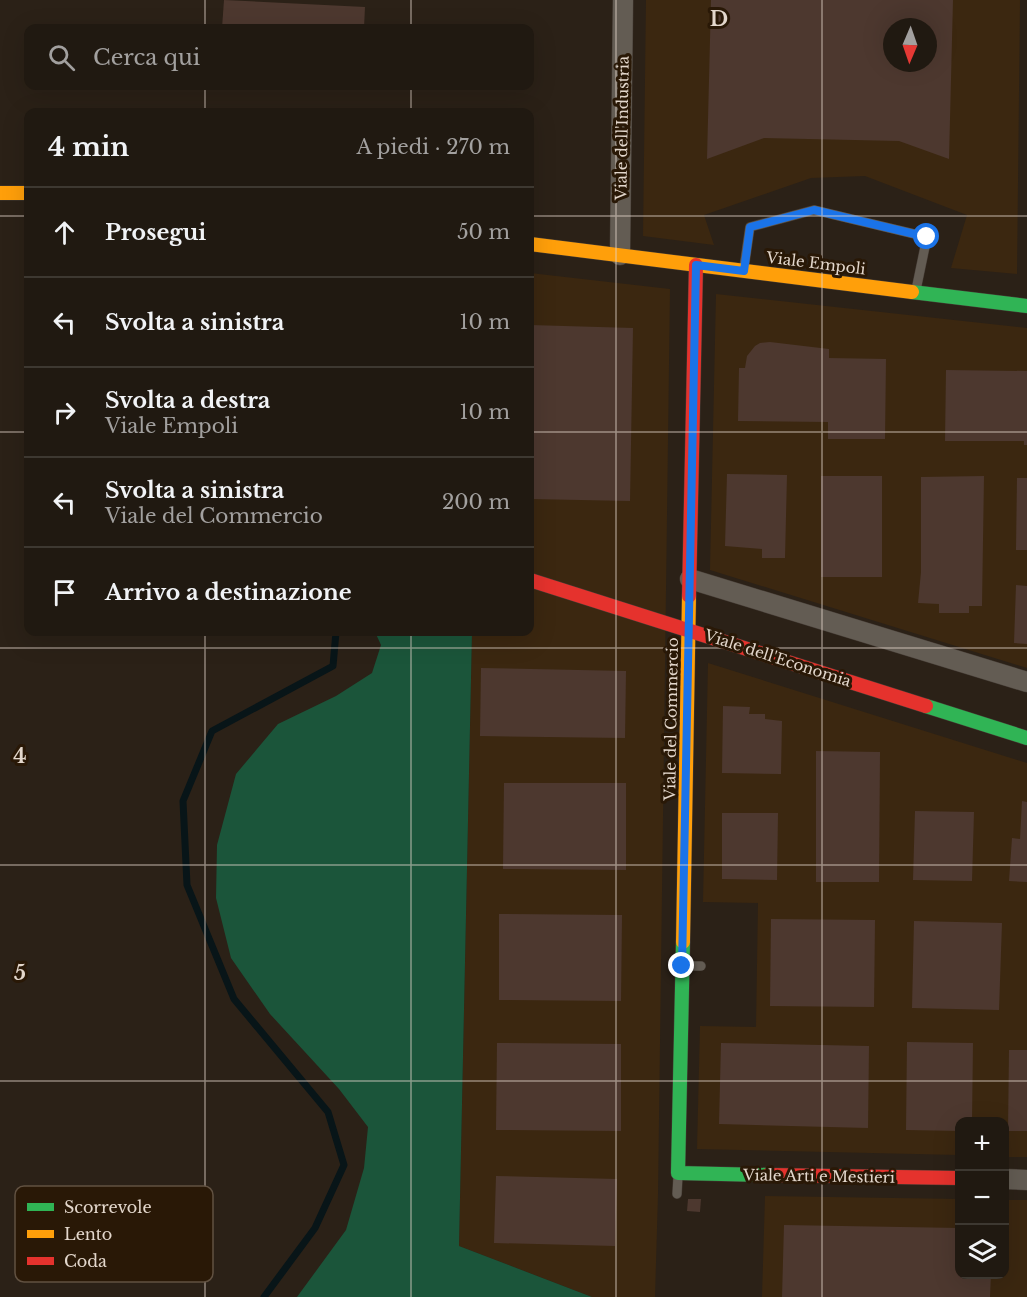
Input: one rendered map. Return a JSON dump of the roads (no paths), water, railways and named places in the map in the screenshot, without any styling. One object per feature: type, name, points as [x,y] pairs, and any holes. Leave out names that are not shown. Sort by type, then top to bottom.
[{"type":"street","name":"Viale dell'Industria","points":[[620,255],[623,0]]},
{"type":"street","points":[[0,193],[24,193]]},
{"type":"street","name":"Viale Empoli","points":[[534,244],[1027,306]]},
{"type":"street","name":"Viale del Commercio","points":[[678,1173],[696,265]]},
{"type":"street","points":[[690,579],[1027,682]]},
{"type":"street","name":"Viale dell'Economia","points":[[534,581],[1027,738]]},
{"type":"street","name":"Viale Arti e Mestieri","points":[[678,1173],[955,1178]]},
{"type":"street","points":[[1009,1179],[1027,1179]]},
{"type":"lane","points":[[744,271],[750,227],[814,210],[927,237],[915,292]]},
{"type":"lane","points":[[682,966],[701,966]]},
{"type":"lane","points":[[677,1194],[678,1173]]},
{"type":"waterway","points":[[264,1297],[315,1228],[344,1165],[328,1112],[234,999],[187,885],[183,801],[212,731],[333,666],[336,636]]}]
